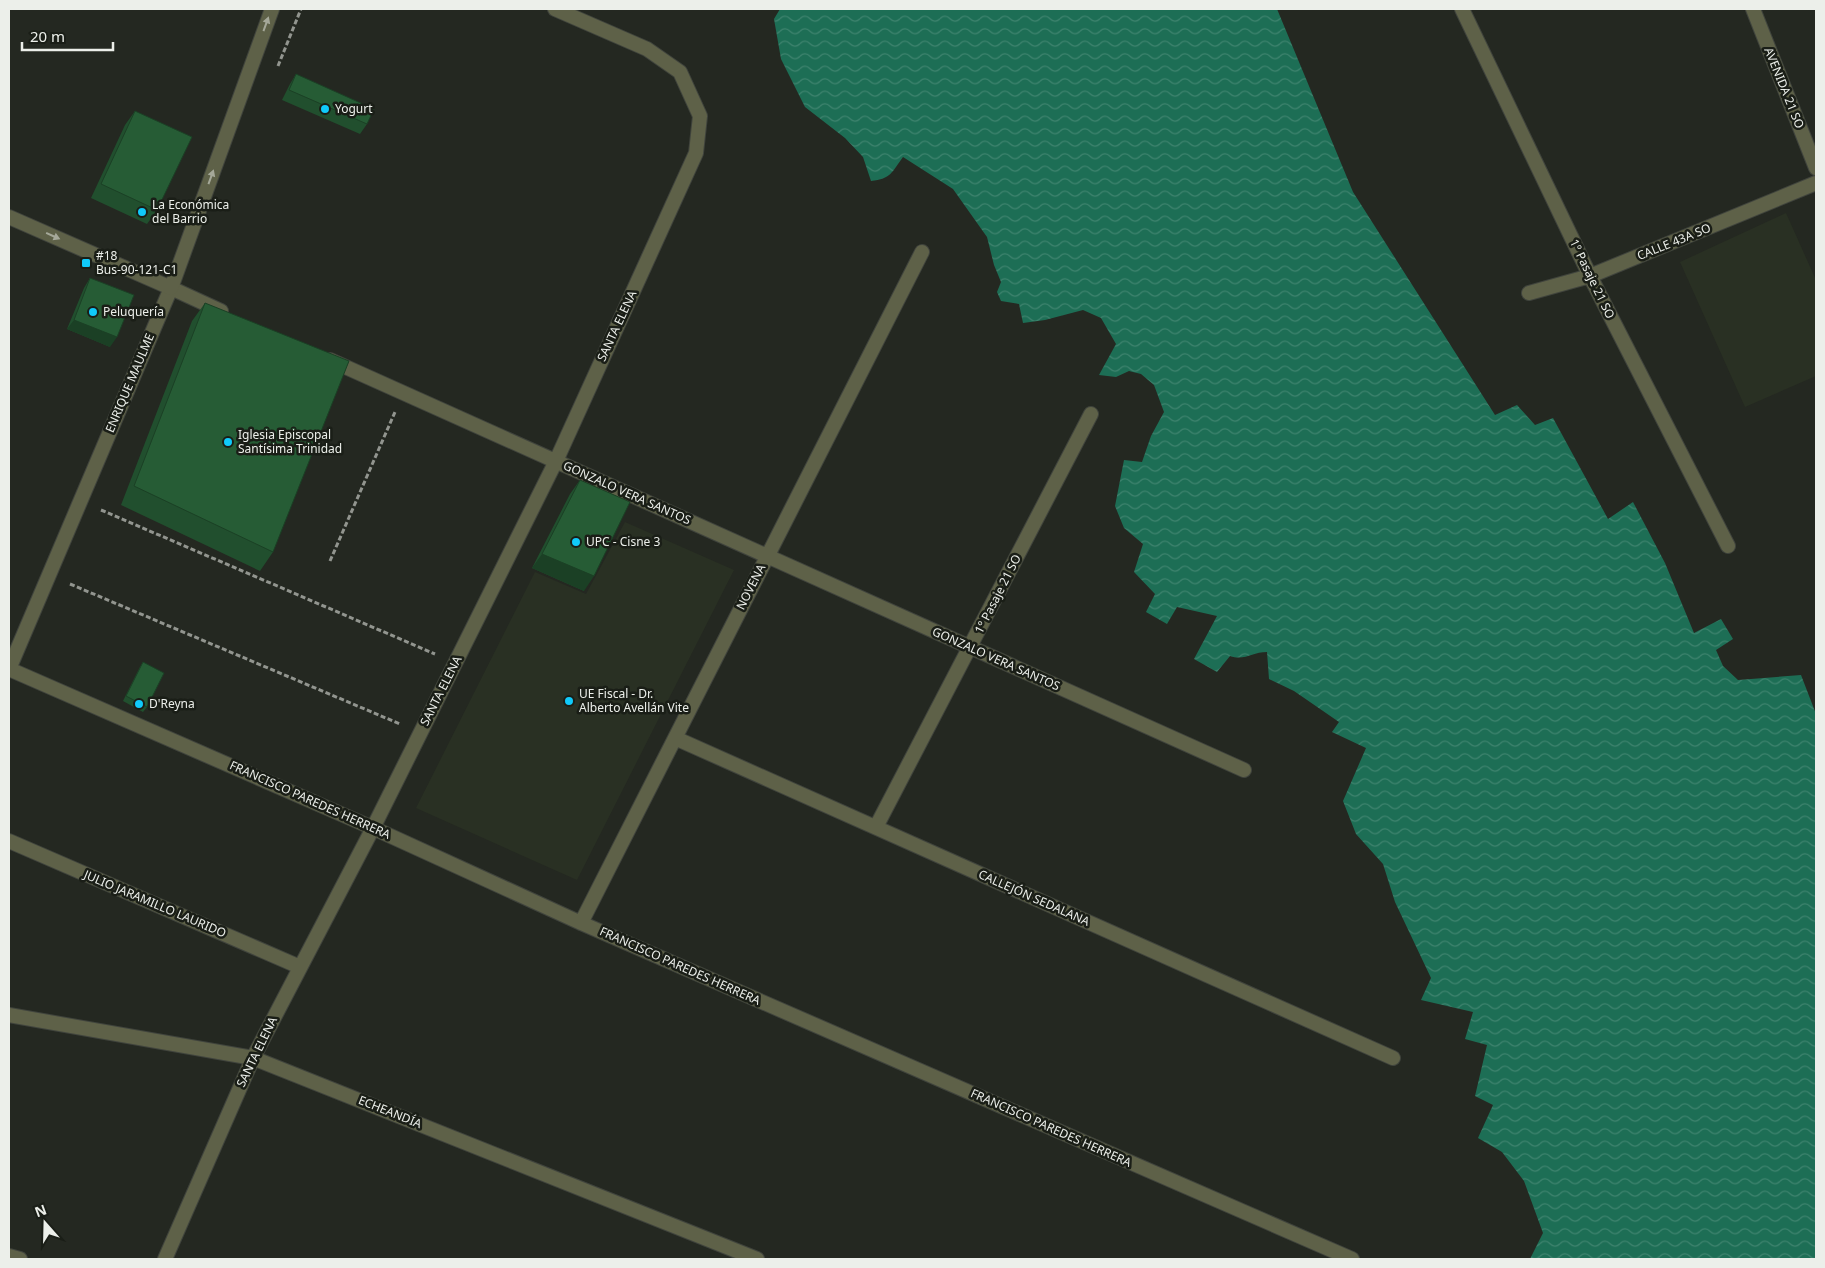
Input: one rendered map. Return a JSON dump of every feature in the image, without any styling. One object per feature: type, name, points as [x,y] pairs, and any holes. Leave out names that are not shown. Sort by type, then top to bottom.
[{"type":"street","name":"ENRIQUE MAULME","points":[[9,669],[171,288],[272,9]]},
{"type":"street","name":"SANTA ELENA","points":[[165,1259],[252,1058],[373,828],[556,461],[696,153],[700,116],[680,72],[647,49],[555,9]]},
{"type":"street","name":"1º Pasaje 21 SO","points":[[1462,9],[1590,276],[1728,546]]},
{"type":"street","name":"AVENIDA 21 SO","points":[[1753,9],[1816,168]]},
{"type":"street","name":"CALLE 43A SO","points":[[1529,293],[1590,276],[1816,183]]},
{"type":"street","points":[[9,216],[232,316]]},
{"type":"street","name":"NOVENA","points":[[581,923],[922,252]]},
{"type":"street","name":"GONZALO VERA SANTOS","points":[[322,357],[1244,770]]},
{"type":"street","name":"1º Pasaje 21 SO","points":[[876,827],[1091,414]]},
{"type":"street","name":"FRANCISCO PAREDES HERRERA","points":[[9,669],[373,828],[581,923],[1352,1259]]},
{"type":"street","name":"CALLEJÓN SEDALANA","points":[[675,738],[1393,1058]]},
{"type":"street","name":"JULIO JARAMILLO LAURIDO","points":[[9,841],[300,966]]},
{"type":"street","name":"ECHEANDÍA","points":[[9,1015],[252,1058],[757,1259]]},
{"type":"street","points":[[9,1256],[20,1259]]},
{"type":"path","points":[[330,561],[404,393]]},
{"type":"path","points":[[80,501],[455,663]]},
{"type":"path","points":[[49,575],[420,732]]},
{"type":"shaded area","points":[[1786,213],[1816,280],[1816,376],[1745,407],[1680,262]]},
{"type":"shaded area","name":"UE Fiscal - Dr. Alberto Avellán Vite","points":[[625,522],[734,570],[577,880],[416,808],[535,572],[586,594]]},
{"type":"water","points":[[780,9],[1277,9],[1353,192],[1495,415],[1517,405],[1535,425],[1553,418],[1608,519],[1633,502],[1665,563],[1694,633],[1721,619],[1733,639],[1716,650],[1723,666],[1738,680],[1801,675],[1816,714],[1816,1259],[1530,1259],[1543,1233],[1524,1181],[1502,1152],[1478,1138],[1493,1105],[1475,1096],[1487,1045],[1465,1039],[1473,1012],[1421,1000],[1431,978],[1395,902],[1383,864],[1356,834],[1343,801],[1366,748],[1332,732],[1339,722],[1294,691],[1269,679],[1267,652],[1244,657],[1230,656],[1217,672],[1194,659],[1217,616],[1177,607],[1167,624],[1146,612],[1155,594],[1134,572],[1143,544],[1124,528],[1115,506],[1124,460],[1142,462],[1151,436],[1164,412],[1154,385],[1141,374],[1129,371],[1116,377],[1099,375],[1116,344],[1101,318],[1083,310],[1045,320],[1023,323],[1019,304],[1001,301],[997,292],[1001,282],[994,265],[987,237],[953,189],[903,157],[893,171],[883,179],[871,181],[863,157],[845,138],[805,107],[781,59],[774,19]]},
{"type":"building","points":[[296,74],[374,109],[367,124],[289,90]]},
{"type":"building","points":[[135,111],[192,137],[157,210],[101,184]]},
{"type":"building","points":[[90,278],[134,295],[117,337],[74,320]]},
{"type":"building","name":"Iglesia Episcopal Santísima Trinidad","points":[[205,303],[349,361],[273,552],[134,486]]},
{"type":"building","name":"UPC - Cisne 3","points":[[580,480],[630,502],[594,576],[542,554]]},
{"type":"building","points":[[143,662],[164,673],[147,707],[126,696]]},
{"type":"place","name":"Yogurt","points":[[325,109]]},
{"type":"place","name":"La Económica del Barrio","points":[[142,212]]},
{"type":"place","name":"#18 Bus-90-121-C1","points":[[86,263]]},
{"type":"place","name":"Peluquería","points":[[93,312]]},
{"type":"place","name":"Iglesia Episcopal Santísima Trinidad","points":[[228,442]]},
{"type":"place","name":"UPC - Cisne 3","points":[[576,542]]},
{"type":"place","name":"UE Fiscal - Dr. Alberto Avellán Vite","points":[[569,701]]},
{"type":"place","name":"D'Reyna","points":[[139,704]]}]
